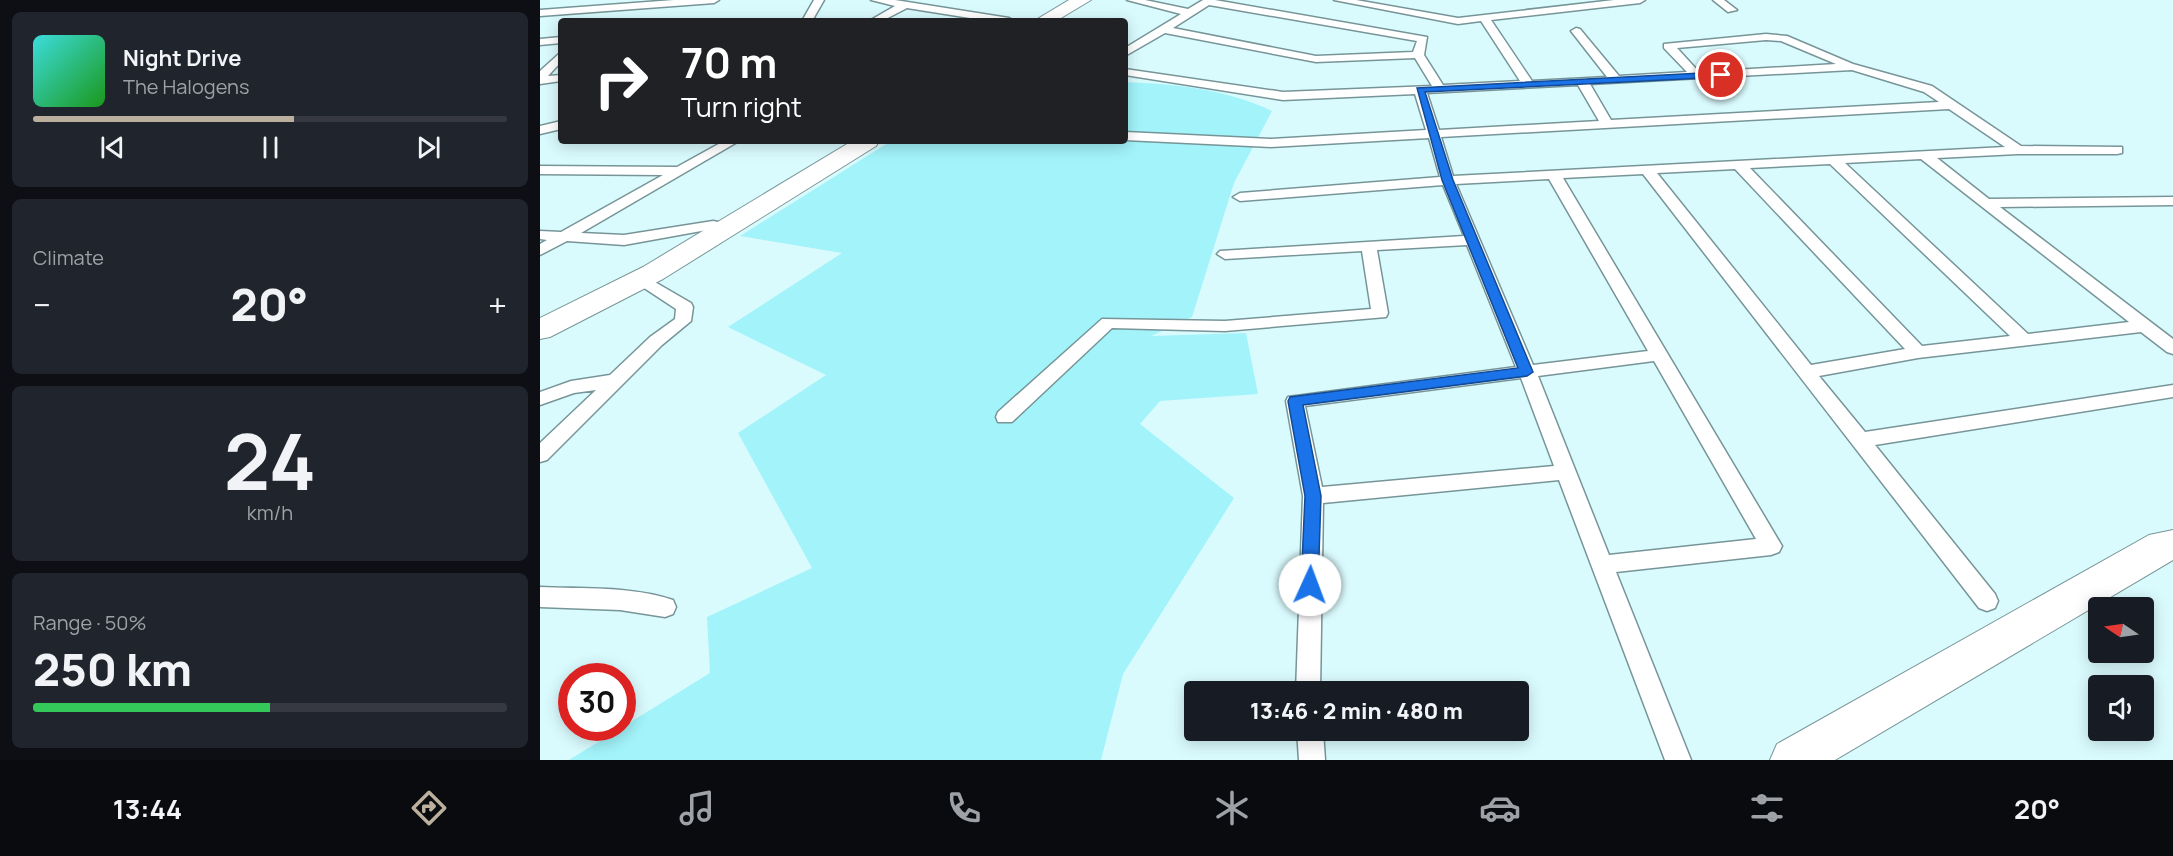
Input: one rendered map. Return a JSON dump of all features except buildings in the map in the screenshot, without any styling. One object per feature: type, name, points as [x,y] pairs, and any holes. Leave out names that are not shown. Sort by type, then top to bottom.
[{"type":"highway","points":[[1049,18],[1082,0]]},
{"type":"highway","points":[[1063,18],[1096,0]]},
{"type":"highway","points":[[540,318],[640,268],[844,144]]},
{"type":"highway","points":[[540,330],[641,279],[863,144]]},
{"type":"highway","points":[[1793,760],[2162,546],[2173,544]]},
{"type":"street","points":[[540,13],[714,0]]},
{"type":"street","points":[[808,18],[819,0]]},
{"type":"street","points":[[881,0],[990,18]]},
{"type":"street","points":[[1132,0],[1190,13]]},
{"type":"street","points":[[1339,0],[1458,21],[1640,0]]},
{"type":"street","points":[[1351,2],[1373,0]]},
{"type":"street","points":[[1513,0],[1527,14]]},
{"type":"street","points":[[1718,0],[1732,10]]},
{"type":"street","points":[[1128,50],[1209,1],[1423,39],[1418,55]]},
{"type":"street","points":[[880,18],[905,5]]},
{"type":"street","points":[[934,18],[945,11]]},
{"type":"street","points":[[1485,19],[1528,84]]},
{"type":"street","points":[[1163,29],[1316,59],[1418,55]]},
{"type":"street","points":[[1576,31],[1616,80]]},
{"type":"street","points":[[1696,76],[1668,46],[1766,37],[1783,38],[1852,67],[1928,89],[2018,150]]},
{"type":"street","points":[[540,42],[558,40]]},
{"type":"street","points":[[1663,45],[1696,76]]},
{"type":"street","points":[[1418,55],[1440,88]]},
{"type":"street","points":[[540,79],[558,58]]},
{"type":"street","points":[[1128,72],[1283,96],[1852,67]]},
{"type":"street","points":[[540,79],[558,78]]},
{"type":"street","points":[[1582,81],[1607,124]]},
{"type":"street","points":[[1420,90],[1448,180],[1527,372],[1678,760]]},
{"type":"street","points":[[1128,136],[1271,142],[1951,105]]},
{"type":"street","points":[[540,129],[558,126]]},
{"type":"street","points":[[540,250],[728,144]]},
{"type":"street","points":[[1240,197],[1448,180],[2018,150],[2117,150]]},
{"type":"street","points":[[1924,155],[2173,348]]},
{"type":"street","points":[[1834,160],[2024,340]]},
{"type":"street","points":[[1739,165],[1918,352]]},
{"type":"street","points":[[540,170],[681,171]]},
{"type":"street","points":[[1647,170],[1987,601]]},
{"type":"street","points":[[1554,175],[1771,546],[1602,565]]},
{"type":"street","points":[[1985,203],[2173,201]]},
{"type":"street","points":[[540,235],[624,240],[713,225]]},
{"type":"street","points":[[1225,254],[1472,240]]},
{"type":"street","points":[[1005,417],[1108,323],[1225,326],[1380,313],[1369,246]]},
{"type":"street","points":[[540,455],[656,341],[683,321],[686,307],[641,279]]},
{"type":"street","points":[[1806,372],[1918,352],[2143,326]]},
{"type":"street","points":[[1308,681],[1313,496],[1295,401],[1660,355]]},
{"type":"street","points":[[540,399],[571,387],[614,381]]},
{"type":"street","points":[[1860,440],[2173,392]]},
{"type":"street","points":[[1313,496],[1565,472]]},
{"type":"street","points":[[540,597],[620,600],[664,608]]},
{"type":"street","points":[[1311,741],[1312,760]]},
{"type":"shaded area","points":[[1128,82],[1200,89],[1237,97],[1272,111],[1234,183],[1192,317],[1151,336],[1246,333],[1258,394],[1160,401],[1140,424],[1234,498],[1123,674],[1101,760],[569,760],[600,741],[636,741],[636,719],[710,673],[707,617],[812,568],[738,433],[826,375],[728,327],[842,253],[740,236],[886,144],[1128,144]]},
{"type":"route","points":[[1310,585],[1313,496],[1295,401],[1527,372],[1448,180],[1420,90],[1721,75]]}]
